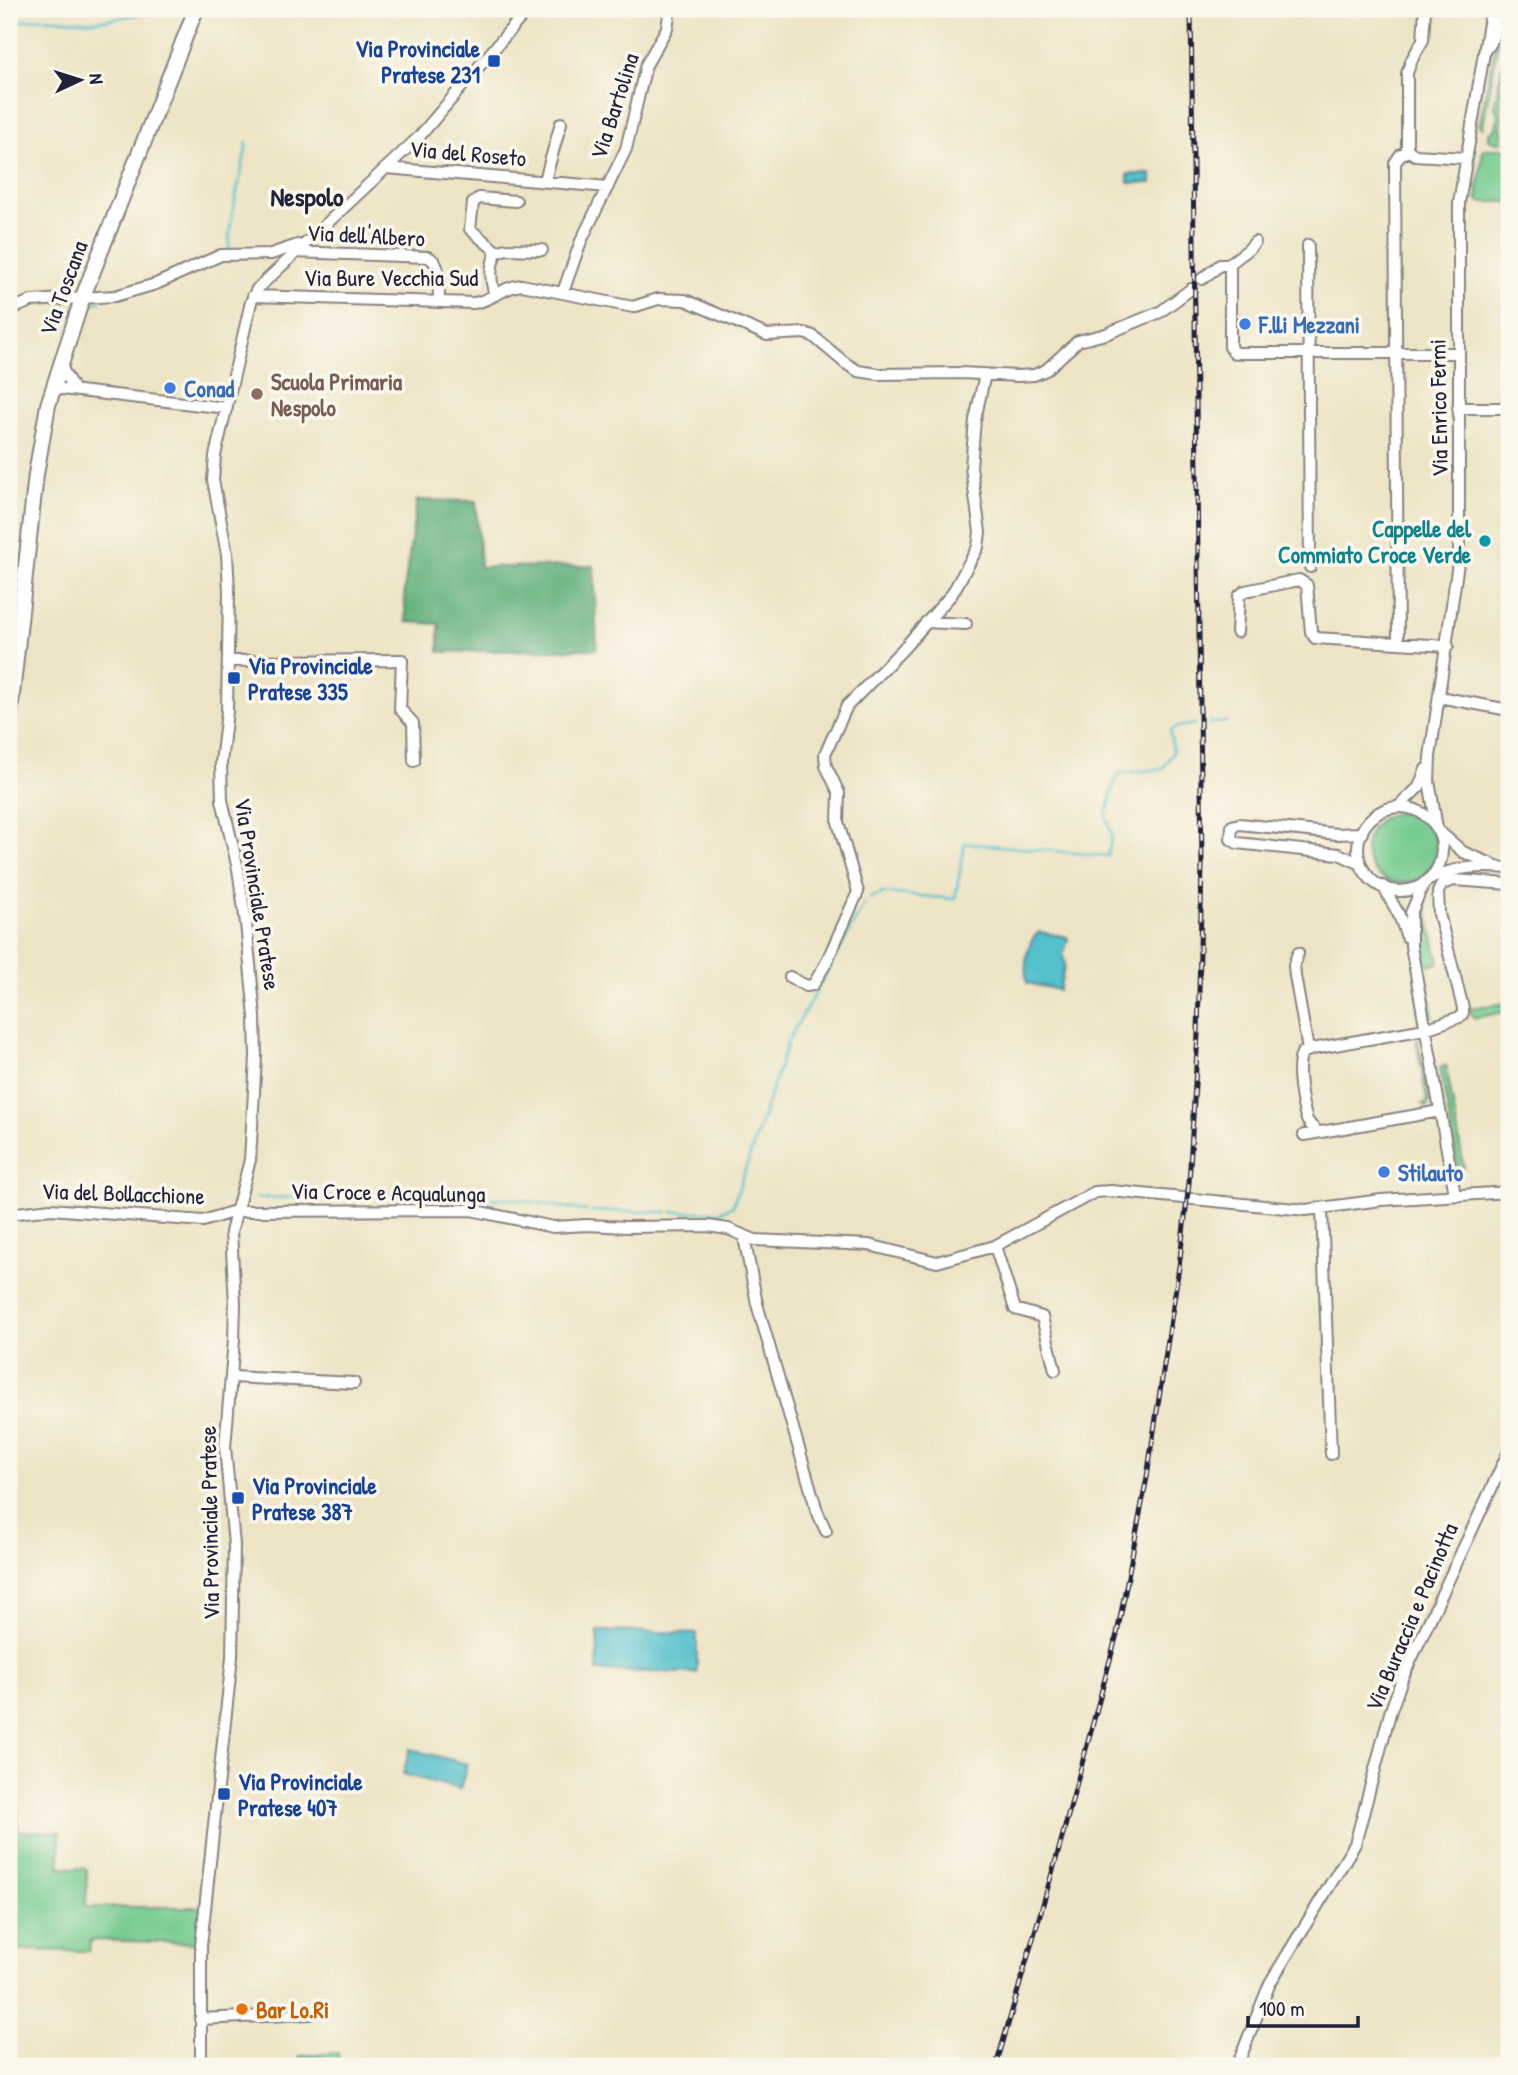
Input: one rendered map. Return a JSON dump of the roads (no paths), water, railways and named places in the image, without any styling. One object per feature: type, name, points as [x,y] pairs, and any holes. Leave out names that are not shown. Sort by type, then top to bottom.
[{"type":"main road","name":"Via Toscana","points":[[9,722],[36,474],[53,388],[82,299],[196,9]]},
{"type":"street","name":"Via Provinciale Pratese","points":[[201,2066],[204,1911],[232,1657],[234,1545],[225,1447],[235,1303],[231,1232],[250,1160],[256,1036],[247,923],[222,800],[221,762],[228,711],[227,554],[213,480],[215,456],[253,296],[294,252],[386,168],[445,108],[528,9]]},
{"type":"street","name":"Via Bartolina","points":[[563,292],[580,241],[626,149],[646,65],[667,28],[670,9]]},
{"type":"street","points":[[1408,152],[1407,74],[1423,40],[1424,9]]},
{"type":"street","points":[[1488,13],[1496,20],[1506,14]]},
{"type":"street","points":[[1484,58],[1488,13]]},
{"type":"street","points":[[1484,58],[1506,14]]},
{"type":"street","name":"Via Enrico Fermi","points":[[1430,757],[1460,549],[1458,226],[1465,158],[1484,58]]},
{"type":"street","name":"Via del Roseto","points":[[545,180],[561,123]]},
{"type":"street","points":[[1398,643],[1395,163],[1401,154],[1408,152],[1465,158]]},
{"type":"street","name":"Via del Roseto","points":[[386,168],[608,187]]},
{"type":"street","points":[[497,252],[470,229],[473,203],[479,198],[516,201]]},
{"type":"street","points":[[1202,279],[1220,265],[1228,265],[1255,242]]},
{"type":"street","points":[[9,310],[32,301],[114,296],[142,289],[221,255],[271,254],[304,243]]},
{"type":"street","points":[[1308,246],[1310,567]]},
{"type":"street","points":[[495,295],[491,275],[492,261],[497,252],[506,249],[542,250]]},
{"type":"street","name":"Via dell'Albero","points":[[294,252],[432,258],[437,265],[439,301]]},
{"type":"street","points":[[1228,265],[1231,349],[1234,354],[1458,353]]},
{"type":"street","name":"Via Bure Vecchia Sud","points":[[253,296],[477,302],[512,286],[522,285],[633,307],[658,299],[685,300],[767,335],[804,333],[813,336],[851,367],[877,374],[1017,376],[1040,373],[1052,366],[1078,341],[1106,334],[1160,312],[1191,289]]},
{"type":"street","points":[[60,365],[74,390]]},
{"type":"street","points":[[790,977],[806,986],[813,985],[858,892],[838,822],[839,793],[826,766],[828,746],[843,711],[956,589],[980,542],[971,467],[975,420],[985,374]]},
{"type":"street","points":[[53,388],[227,408]]},
{"type":"street","points":[[1458,408],[1509,408]]},
{"type":"street","points":[[1237,632],[1239,596],[1245,591],[1299,580],[1304,581],[1308,587],[1313,637],[1448,646]]},
{"type":"street","points":[[926,622],[966,624]]},
{"type":"street","points":[[229,661],[402,660],[400,709],[413,723],[414,761]]},
{"type":"street","points":[[1439,697],[1509,710]]},
{"type":"street","points":[[1398,807],[1419,787],[1430,757]]},
{"type":"street","points":[[1430,757],[1430,799],[1442,845],[1441,856],[1411,914],[1410,946],[1455,1195]]},
{"type":"street","points":[[1410,946],[1396,910],[1382,886],[1371,878],[1362,864],[1359,850],[1362,833],[1367,823],[1378,813],[1398,807],[1422,813],[1468,855],[1505,868]]},
{"type":"street","points":[[1362,833],[1337,834],[1239,824],[1232,827],[1230,834],[1237,842],[1339,854],[1362,864]]},
{"type":"street","points":[[1382,886],[1404,890],[1459,868],[1505,868]]},
{"type":"street","points":[[1319,1132],[1308,1120],[1298,1069],[1301,1055],[1308,1050],[1424,1029],[1458,1018],[1463,1013],[1437,905],[1440,888],[1446,882],[1454,880],[1509,884]]},
{"type":"street","points":[[1298,954],[1294,965],[1295,976],[1308,1050]]},
{"type":"street","points":[[1304,1135],[1440,1111]]},
{"type":"street","name":"Via Croce e Acqualunga","points":[[235,1211],[471,1210],[553,1227],[587,1224],[626,1227],[708,1226],[728,1229],[744,1237],[768,1242],[869,1245],[937,1262],[995,1245],[1095,1192],[1111,1191],[1302,1210],[1381,1200],[1509,1192]]},
{"type":"street","points":[[1322,1208],[1331,1454]]},
{"type":"street","name":"Via del Bollacchione","points":[[9,1214],[51,1209],[203,1221],[235,1211]]},
{"type":"street","points":[[744,1237],[757,1304],[817,1511],[826,1531]]},
{"type":"street","points":[[995,1245],[1015,1309],[1042,1317],[1055,1370]]},
{"type":"street","points":[[231,1377],[354,1382]]},
{"type":"street","name":"Via Buraccia e Pacinotta","points":[[1237,2066],[1270,1983],[1354,1844],[1402,1679],[1509,1451]]},
{"type":"street","points":[[200,2020],[310,2014]]},
{"type":"water","points":[[1128,174],[1151,174],[1151,183],[1128,183]]},
{"type":"water","points":[[1039,932],[1067,937],[1059,990],[1027,983],[1027,955],[1031,942]]},
{"type":"water","points":[[598,1631],[697,1633],[697,1673],[597,1671]]},
{"type":"water","points":[[410,1749],[467,1764],[460,1789],[403,1774]]},
{"type":"waterway","points":[[201,13],[243,9]]},
{"type":"waterway","points":[[9,25],[32,19],[95,21],[152,12],[188,12]]},
{"type":"waterway","points":[[229,249],[231,222],[247,142]]},
{"type":"waterway","points":[[87,304],[101,302]]},
{"type":"waterway","points":[[1209,723],[1227,722]]},
{"type":"waterway","points":[[870,898],[884,893],[955,899],[965,843],[1108,856],[1112,835],[1106,815],[1118,777],[1121,773],[1162,769],[1173,753],[1170,731],[1196,724]]},
{"type":"waterway","points":[[820,985],[865,903]]},
{"type":"waterway","points":[[672,1212],[720,1212],[733,1206],[788,1041],[817,990]]},
{"type":"waterway","points":[[256,1198],[459,1195],[487,1198]]},
{"type":"waterway","points":[[492,1198],[587,1211]]},
{"type":"waterway","points":[[592,1211],[667,1212]]},
{"type":"railway","points":[[996,2066],[1059,1849],[1117,1634],[1147,1477],[1189,1183],[1198,1034],[1202,865],[1191,9]]},
{"type":"place","name":"Via Provinciale Pratese 231","points":[[494,61]]},
{"type":"place","name":"F.lli Mezzani","points":[[1245,324]]},
{"type":"place","name":"Conad","points":[[170,388]]},
{"type":"place","name":"Scuola Primaria Nespolo","points":[[257,394]]},
{"type":"place","name":"Cappelle del Commiato Croce Verde","points":[[1485,541]]},
{"type":"place","name":"Via Provinciale Pratese 335","points":[[234,678]]},
{"type":"place","name":"Stilauto","points":[[1384,1172]]},
{"type":"place","name":"Via Provinciale Pratese 387","points":[[238,1498]]},
{"type":"place","name":"Via Provinciale Pratese 407","points":[[224,1794]]},
{"type":"place","name":"Bar Lo.Ri","points":[[242,2009]]},
{"type":"district","name":"Nespolo","points":[[307,196]]}]
